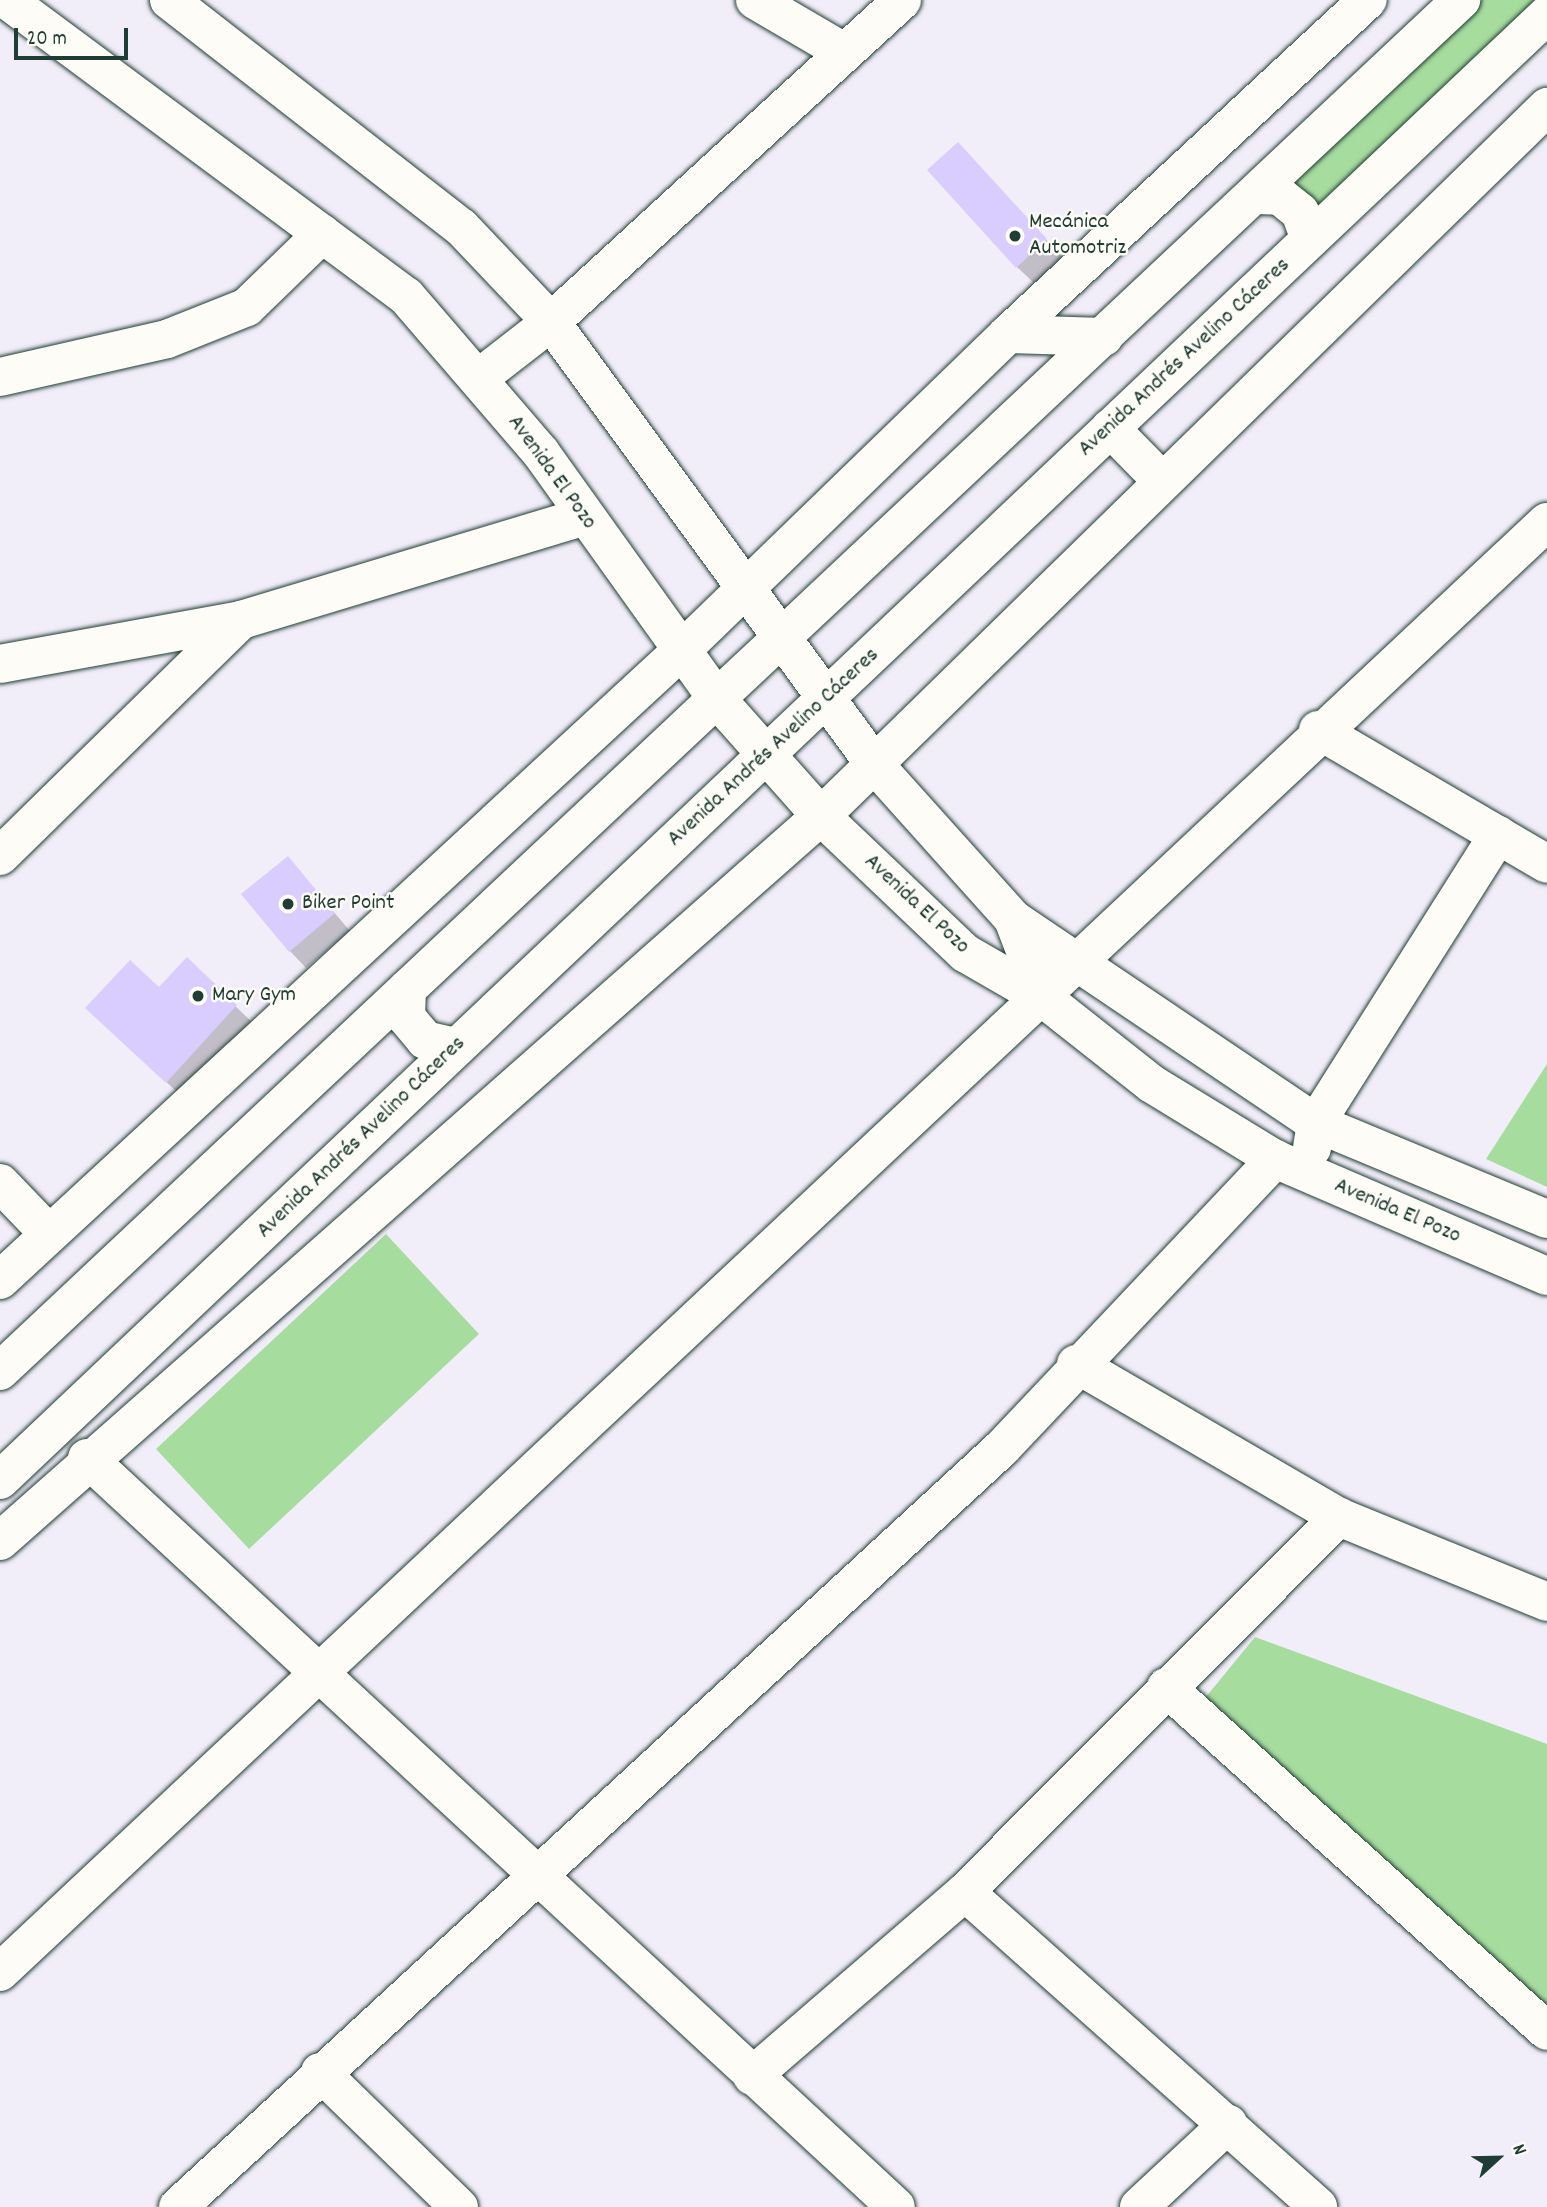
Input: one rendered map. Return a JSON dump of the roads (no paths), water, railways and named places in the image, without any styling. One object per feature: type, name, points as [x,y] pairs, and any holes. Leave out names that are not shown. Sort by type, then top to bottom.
[{"type":"street","name":"Avenida El Pozo","points":[[7,0],[406,296],[480,377],[717,699],[821,816],[965,953],[1044,998],[1152,1084],[1291,1166],[1547,1276]]},
{"type":"street","points":[[169,0],[461,227],[551,322],[779,639],[831,699],[875,765],[1013,919],[1080,959],[1316,1123],[1547,1219]]},
{"type":"street","points":[[755,0],[844,52]]},
{"type":"street","points":[[480,377],[551,322],[902,0]]},
{"type":"street","points":[[0,1280],[746,591],[1008,334],[1368,0]]},
{"type":"street","points":[[0,1371],[1256,195],[1448,7]]},
{"type":"street","name":"Avenida Andrés Avelino Cáceres","points":[[0,1480],[766,753],[831,699],[1110,428],[1547,15]]},
{"type":"street","points":[[0,1541],[87,1458],[821,816],[1162,481],[1543,120]]},
{"type":"street","points":[[1256,195],[1280,196],[1300,212],[1310,239]]},
{"type":"street","points":[[0,376],[167,339],[247,307],[322,234]]},
{"type":"street","points":[[1008,334],[1104,337]]},
{"type":"street","points":[[1110,428],[1162,481]]},
{"type":"street","points":[[0,664],[241,620],[582,517]]},
{"type":"street","points":[[0,1972],[323,1675],[1044,998],[1080,959],[1318,730],[1543,532]]},
{"type":"street","points":[[0,856],[241,620]]},
{"type":"street","points":[[1318,730],[1547,864]]},
{"type":"street","points":[[178,2207],[320,2072],[536,1879],[1002,1448],[1076,1364],[1291,1166],[1497,835]]},
{"type":"street","points":[[1013,919],[1044,998]]},
{"type":"street","points":[[407,989],[406,1017],[425,1040],[456,1047]]},
{"type":"street","points":[[0,1183],[49,1234]]},
{"type":"street","points":[[1076,1364],[1339,1517],[1547,1602]]},
{"type":"street","points":[[87,1458],[323,1675],[536,1879],[895,2207]]},
{"type":"street","points":[[752,2076],[965,1892],[1166,1687],[1339,1517]]},
{"type":"street","points":[[1166,1687],[1547,2031]]},
{"type":"street","points":[[965,1892],[1318,2207]]},
{"type":"street","points":[[320,2072],[459,2207]]},
{"type":"street","points":[[1139,2207],[1227,2124]]},
{"type":"place","name":"Mecánica Automotriz","points":[[1015,236]]},
{"type":"place","name":"Biker Point","points":[[288,904]]},
{"type":"place","name":"Mary Gym","points":[[198,996]]}]
